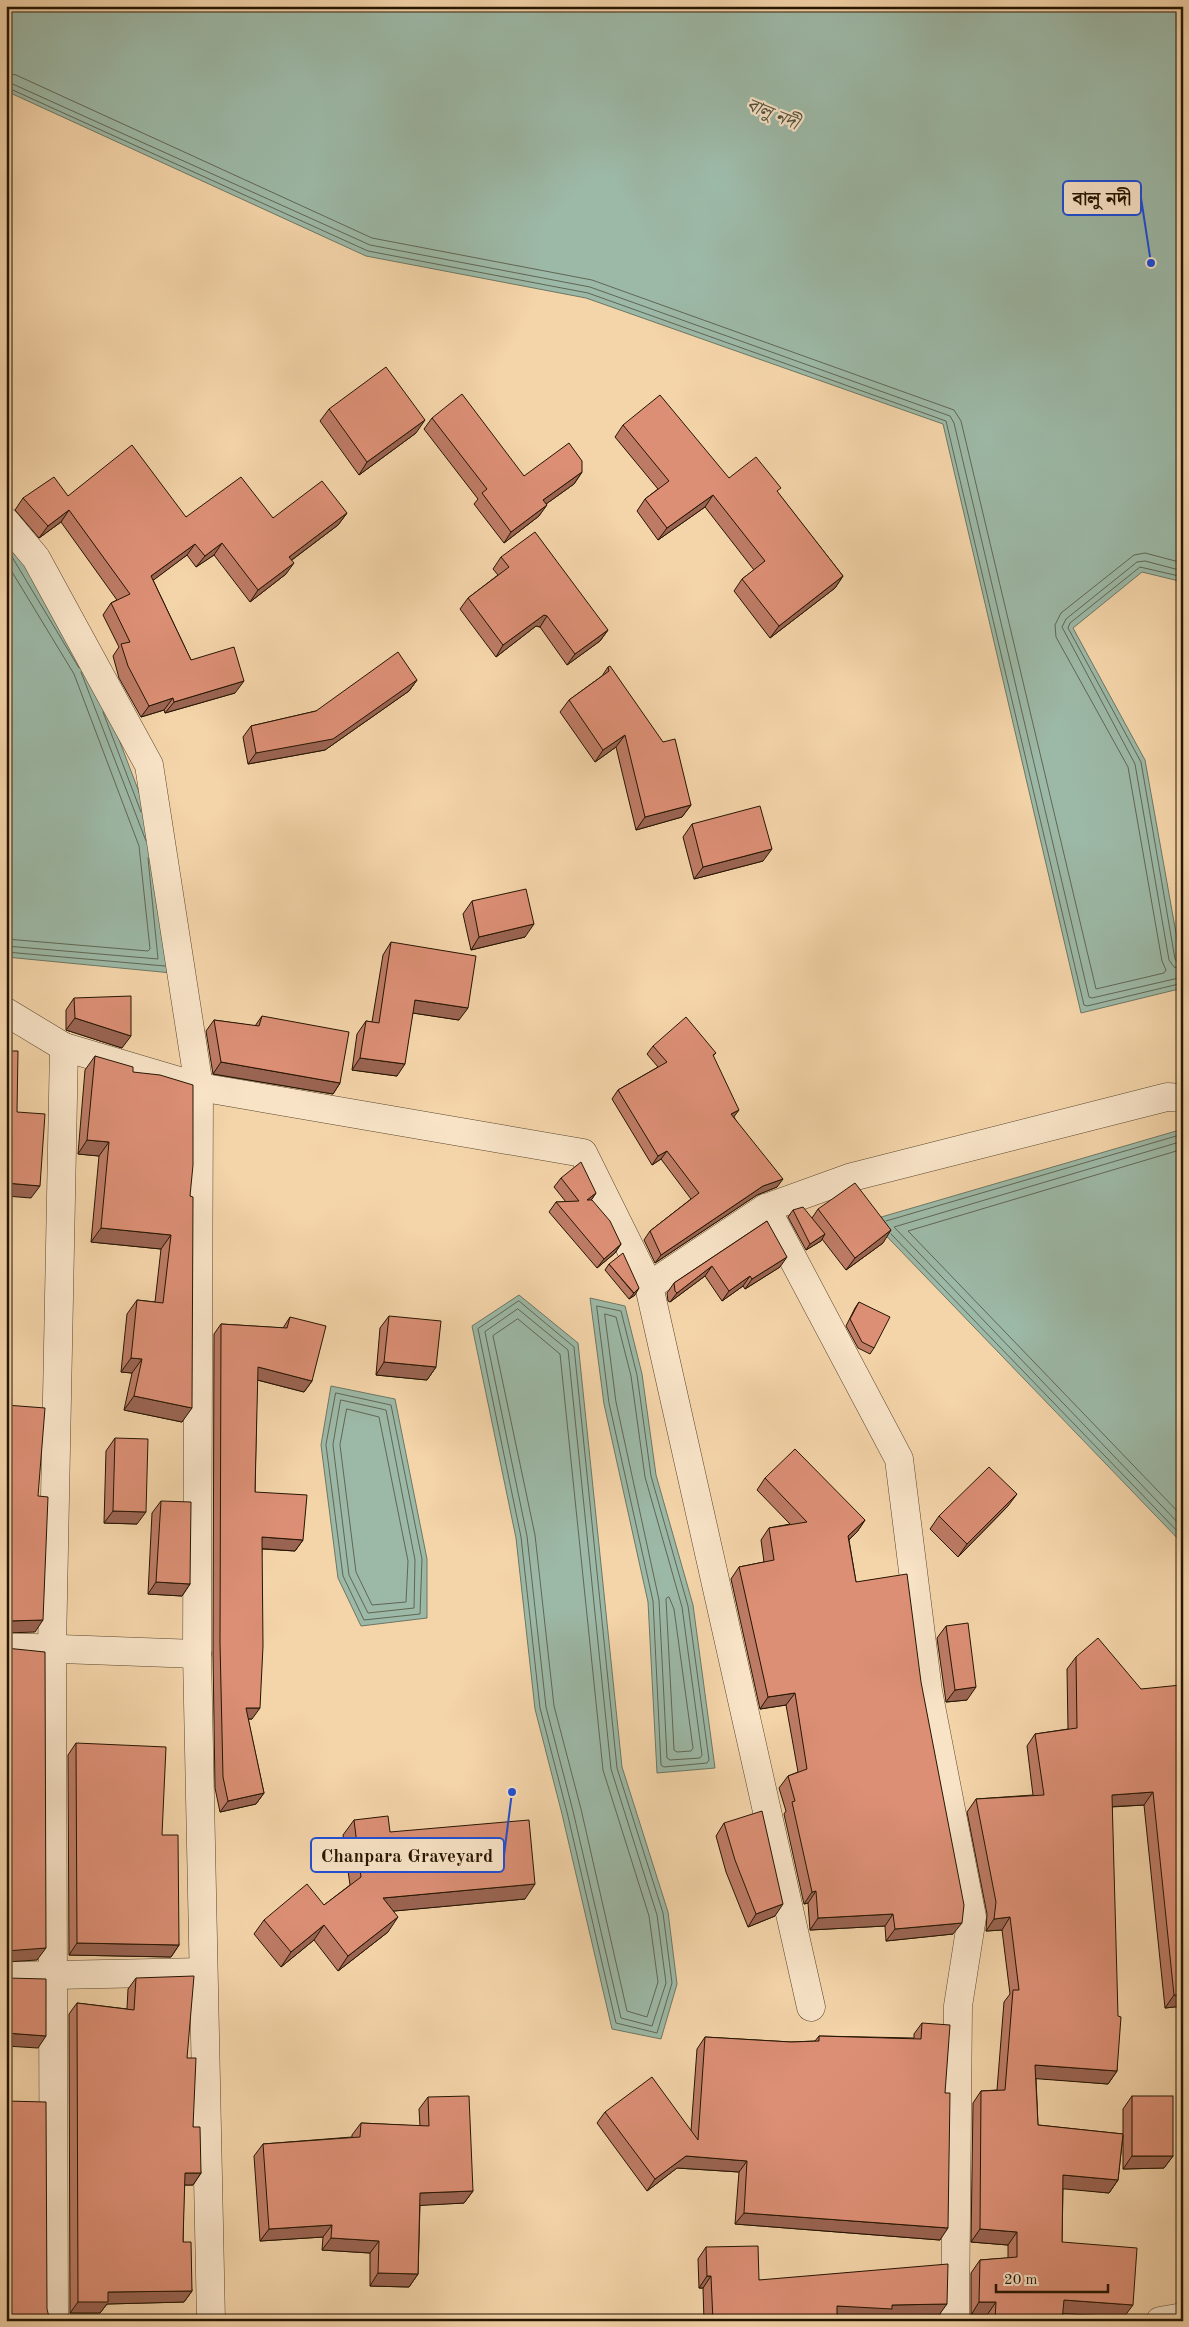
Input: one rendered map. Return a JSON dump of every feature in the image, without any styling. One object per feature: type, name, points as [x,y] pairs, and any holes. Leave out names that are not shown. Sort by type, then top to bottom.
[{"type":"street","points":[[6,522],[36,558],[149,765],[199,1087],[196,1654],[211,2321]]},
{"type":"street","points":[[6,1012],[64,1047],[199,1087],[583,1152],[649,1286],[811,2007]]},
{"type":"street","points":[[54,2321],[52,1648],[64,1047]]},
{"type":"street","points":[[649,1286],[766,1208],[852,1177],[1168,1097],[1183,1098]]},
{"type":"street","points":[[766,1208],[899,1459],[928,1691],[972,1917],[958,2006],[955,2321]]},
{"type":"street","points":[[6,1647],[196,1654]]},
{"type":"street","points":[[6,1976],[203,1972]]},
{"type":"street","points":[[1160,2321],[1183,2317]]},
{"type":"water","points":[[6,6],[1183,6],[1183,582],[1142,572],[1073,628],[1145,760],[1183,972],[1183,988],[1081,1013],[943,424],[586,298],[366,256],[6,91]]},
{"type":"water","points":[[6,530],[91,666],[158,842],[172,973],[6,957]]},
{"type":"water","points":[[1183,1129],[1183,1544],[871,1220]]},
{"type":"water","points":[[519,1295],[578,1343],[622,1767],[668,1912],[677,1984],[661,2039],[612,2029],[562,1814],[535,1709],[516,1538],[472,1326]]},
{"type":"water","points":[[590,1298],[625,1306],[642,1374],[656,1475],[693,1605],[715,1768],[657,1773],[648,1602],[604,1404]]},
{"type":"water","points":[[331,1386],[395,1399],[427,1559],[427,1618],[361,1626],[338,1578],[321,1445]]},
{"type":"building","points":[[386,367],[425,420],[367,462],[329,409]]},
{"type":"building","points":[[462,394],[524,476],[569,443],[582,461],[582,472],[543,500],[547,505],[511,532],[482,493],[487,489],[432,418]]},
{"type":"building","points":[[660,395],[729,478],[756,457],[781,488],[777,491],[843,576],[779,626],[742,579],[765,561],[713,495],[667,528],[645,499],[669,481],[623,425]]},
{"type":"building","points":[[132,445],[186,517],[241,477],[273,518],[322,481],[347,513],[289,557],[294,563],[258,590],[222,543],[205,556],[195,544],[151,576],[191,660],[234,647],[244,681],[174,702],[173,698],[149,706],[128,666],[121,644],[130,642],[111,603],[130,594],[69,510],[48,526],[23,498],[54,477],[68,496]]},
{"type":"building","points":[[535,532],[608,630],[575,654],[547,616],[544,615],[503,645],[468,598],[509,567],[501,557]]},
{"type":"building","points":[[398,652],[417,680],[333,739],[256,753],[251,726],[316,711]]},
{"type":"building","points":[[610,666],[663,742],[675,739],[691,805],[645,817],[625,735],[603,750],[569,700],[609,671],[608,667]]},
{"type":"building","points":[[760,806],[772,849],[703,867],[692,824]]},
{"type":"building","points":[[526,889],[534,924],[479,937],[472,901]]},
{"type":"building","points":[[391,942],[476,956],[468,1008],[415,1000],[405,1064],[360,1058],[366,1021],[379,1023]]},
{"type":"building","points":[[131,996],[131,1036],[75,1018],[74,998]]},
{"type":"building","points":[[262,1016],[349,1032],[340,1083],[221,1062],[214,1020],[259,1026]]},
{"type":"building","points":[[686,1017],[716,1053],[713,1055],[739,1110],[731,1114],[783,1179],[763,1186],[661,1255],[650,1231],[699,1193],[667,1151],[658,1156],[618,1090],[667,1062],[653,1046]]},
{"type":"building","points":[[6,1051],[18,1051],[17,1112],[45,1114],[40,1186],[6,1183]]},
{"type":"building","points":[[95,1056],[133,1067],[133,1072],[160,1075],[193,1085],[193,1165],[190,1196],[193,1197],[192,1408],[134,1396],[142,1359],[131,1358],[137,1300],[163,1303],[171,1235],[101,1228],[109,1142],[87,1140]]},
{"type":"building","points":[[581,1162],[596,1193],[587,1200],[592,1200],[610,1221],[621,1244],[604,1259],[556,1202],[579,1201],[561,1178]]},
{"type":"building","points":[[855,1183],[891,1230],[855,1258],[818,1209]]},
{"type":"building","points":[[803,1207],[825,1234],[810,1244],[793,1210]]},
{"type":"building","points":[[767,1221],[787,1257],[752,1279],[750,1276],[729,1291],[712,1266],[677,1293],[675,1291],[674,1283]]},
{"type":"building","points":[[623,1253],[639,1288],[634,1293],[609,1264]]},
{"type":"building","points":[[6,1278],[10,1278],[6,1375]]},
{"type":"building","points":[[859,1302],[890,1317],[874,1348],[862,1342],[850,1319]]},
{"type":"building","points":[[389,1316],[441,1321],[436,1367],[384,1362]]},
{"type":"building","points":[[290,1317],[326,1326],[312,1381],[258,1367],[255,1492],[307,1495],[303,1540],[262,1537],[263,1646],[260,1708],[246,1708],[264,1793],[228,1801],[223,1777],[220,1643],[221,1324],[287,1328]]},
{"type":"building","points":[[6,1405],[45,1408],[38,1496],[48,1497],[43,1620],[6,1622]]},
{"type":"building","points":[[115,1438],[148,1439],[146,1512],[113,1511]]},
{"type":"building","points":[[795,1449],[865,1520],[848,1536],[856,1582],[907,1574],[921,1682],[964,1905],[962,1923],[895,1929],[893,1914],[818,1918],[816,1891],[812,1892],[792,1802],[795,1801],[788,1776],[807,1769],[795,1693],[768,1697],[739,1567],[774,1560],[769,1528],[807,1522],[765,1478]]},
{"type":"building","points":[[989,1467],[1017,1494],[967,1544],[939,1516]]},
{"type":"building","points":[[161,1501],[191,1502],[190,1584],[156,1582]]},
{"type":"building","points":[[968,1623],[976,1687],[955,1690],[946,1626]]},
{"type":"building","points":[[1098,1638],[1141,1689],[1181,1685],[1183,1698],[1183,1995],[1174,1995],[1153,1792],[1112,1795],[1118,2016],[1121,2017],[1117,2071],[1035,2065],[1038,2125],[1123,2134],[1118,2180],[1063,2175],[1062,2242],[1137,2248],[1133,2305],[1064,2300],[1062,2321],[995,2321],[996,2302],[979,2302],[980,2260],[1017,2257],[1017,2232],[980,2229],[981,2091],[1005,2090],[1013,1990],[1019,1990],[1010,1917],[994,1919],[996,1902],[976,1799],[1044,1795],[1035,1734],[1077,1728],[1076,1657]]},
{"type":"building","points":[[6,1648],[45,1652],[46,1948],[6,1951]]},
{"type":"building","points":[[76,1743],[166,1747],[162,1835],[178,1835],[179,1945],[77,1943]]},
{"type":"building","points":[[762,1811],[783,1904],[756,1914],[735,1860],[724,1823]]},
{"type":"building","points":[[388,1816],[390,1832],[529,1820],[535,1884],[383,1898],[398,1917],[348,1956],[324,1925],[291,1952],[264,1920],[307,1884],[324,1905],[361,1877],[354,1820]]},
{"type":"building","points":[[194,1976],[187,2058],[196,2058],[193,2127],[200,2127],[201,2173],[185,2173],[183,2242],[191,2242],[192,2291],[108,2292],[108,2302],[78,2302],[77,2003],[134,2010],[136,1978]]},
{"type":"building","points":[[6,1977],[46,1979],[46,2036],[6,2033]]},
{"type":"building","points":[[922,2023],[950,2025],[945,2093],[950,2093],[948,2228],[744,2213],[747,2161],[686,2156],[655,2179],[605,2112],[652,2077],[698,2140],[705,2037],[791,2042],[819,2041],[819,2036],[921,2039]]},
{"type":"building","points":[[469,2096],[473,2191],[420,2193],[418,2274],[378,2273],[379,2241],[331,2238],[332,2225],[269,2229],[263,2144],[360,2137],[361,2123],[429,2126],[428,2097]]},
{"type":"building","points":[[1132,2096],[1173,2096],[1173,2156],[1132,2156]]},
{"type":"building","points":[[6,2101],[46,2102],[47,2309],[49,2317],[54,2321],[6,2321]]},
{"type":"building","points":[[758,2246],[759,2280],[948,2264],[947,2304],[892,2305],[892,2309],[837,2306],[837,2321],[713,2321],[711,2276],[707,2276],[706,2247]]},
{"type":"place","name":"বালু নদী","points":[[1151,263]]},
{"type":"place","name":"Chanpara Graveyard","points":[[512,1792]]}]
